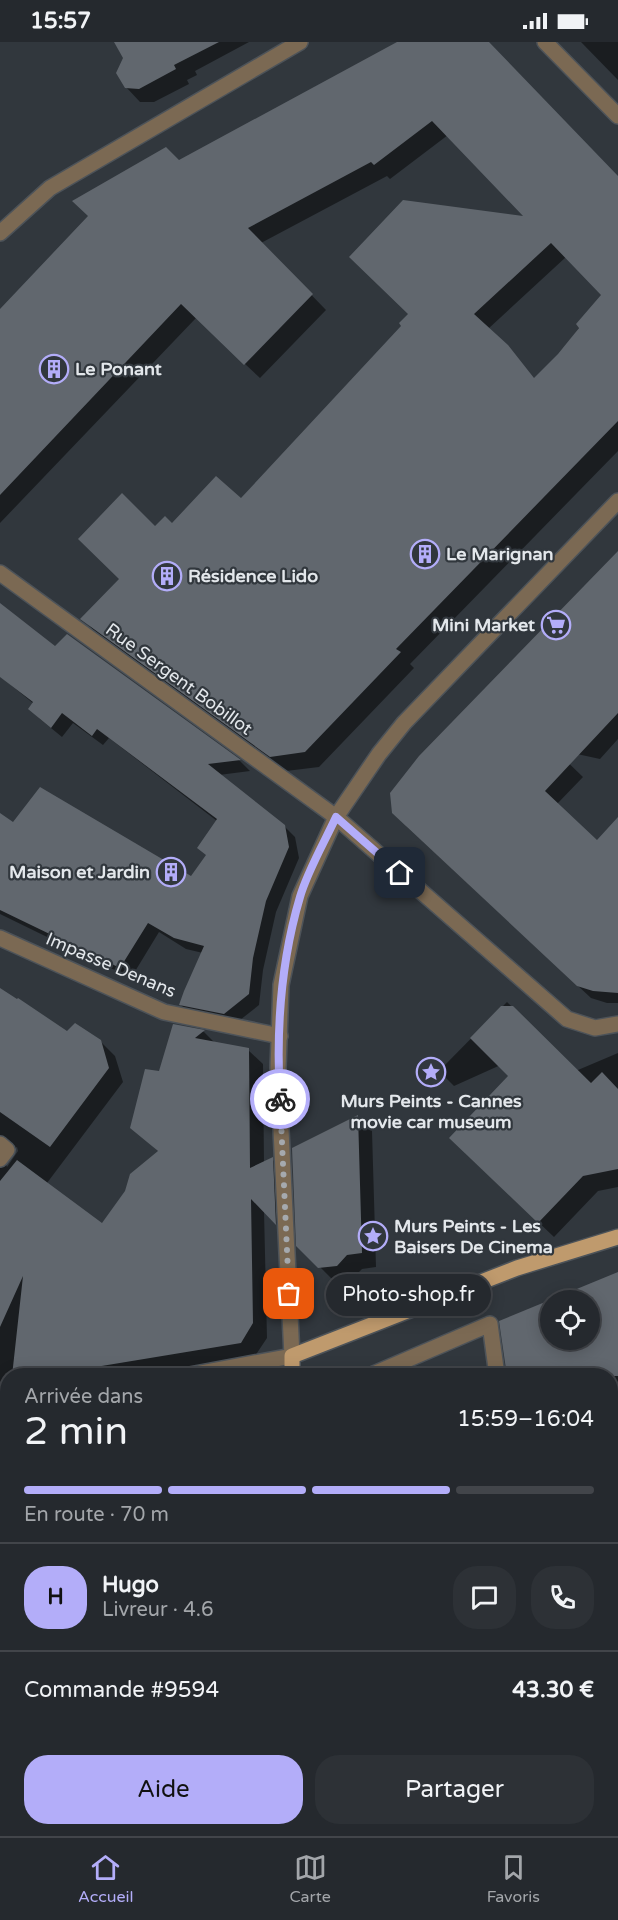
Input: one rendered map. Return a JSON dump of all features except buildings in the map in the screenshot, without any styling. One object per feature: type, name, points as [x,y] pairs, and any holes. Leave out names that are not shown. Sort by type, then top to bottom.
[{"type":"main road","points":[[292,1368],[292,1356],[517,1268],[618,1237]]},
{"type":"street","points":[[0,233],[50,188],[300,42]]},
{"type":"street","points":[[545,42],[618,116]]},
{"type":"street","points":[[227,1368],[292,1356],[278,1068],[281,985],[300,896],[336,817],[404,723],[618,501]]},
{"type":"street","name":"Rue Sergent Bobillot","points":[[0,573],[336,817],[567,1019],[595,1028],[618,1024]]},
{"type":"street","name":"Impasse Denans","points":[[0,938],[164,1012],[280,1036]]},
{"type":"street","points":[[0,1144],[7,1150],[0,1159]]},
{"type":"street","points":[[388,1368],[490,1324],[496,1368]]},
{"type":"way so far","points":[[280,1099],[289,1294]]},
{"type":"place","name":"Le Ponant","points":[[54,369]]},
{"type":"place","name":"Le Marignan","points":[[425,554]]},
{"type":"place","name":"Résidence Lido","points":[[167,576]]},
{"type":"place","name":"Mini Market","points":[[556,625]]},
{"type":"place","name":"Maison et Jardin","points":[[171,872]]},
{"type":"place","name":"Murs Peints - Cannes movie car museum","points":[[431,1072]]},
{"type":"place","name":"Murs Peints - Les Baisers De Cinema","points":[[373,1236]]},
{"type":"place","name":"Photo-shop.fr","points":[[289,1294]]},
{"type":"route","points":[[280,1099],[278,1068],[281,985],[300,896],[336,817],[400,873]]}]
